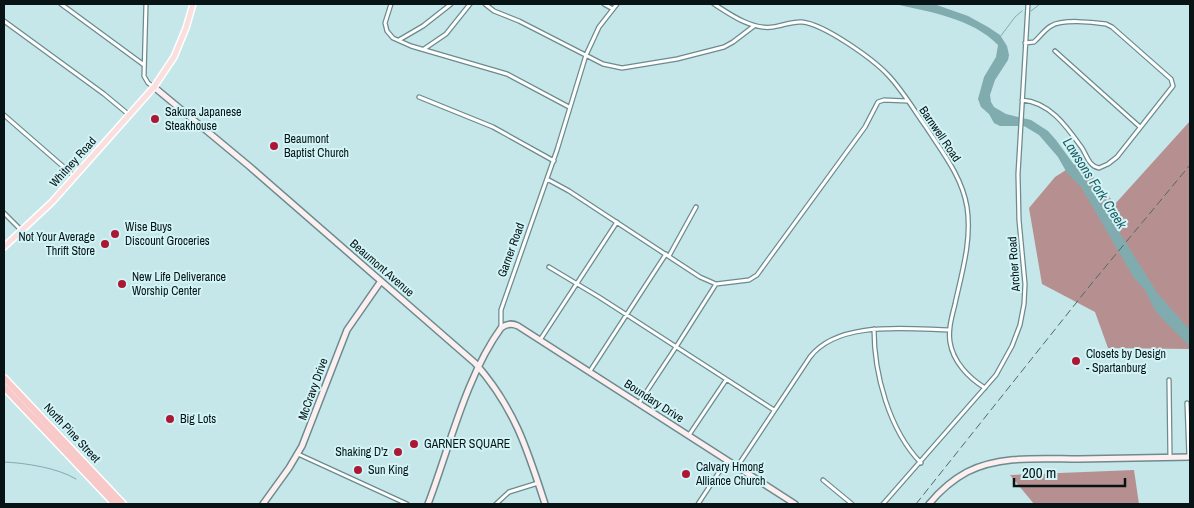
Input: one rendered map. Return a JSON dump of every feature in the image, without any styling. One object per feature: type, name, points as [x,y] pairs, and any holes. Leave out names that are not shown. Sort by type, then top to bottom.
[{"type":"highway","name":"North Pine Street","points":[[4,380],[115,504]]},
{"type":"highway","name":"North Pine Street","points":[[4,380],[123,504]]},
{"type":"main road","name":"Whitney Road","points":[[4,247],[52,202],[154,86],[174,57],[186,28],[193,4]]},
{"type":"street","points":[[61,4],[144,65]]},
{"type":"street","points":[[146,4],[144,76],[148,83],[154,86]]},
{"type":"street","points":[[392,4],[386,20],[389,35],[423,49],[506,74],[569,107]]},
{"type":"street","points":[[398,40],[424,26],[451,4]]},
{"type":"street","points":[[423,49],[446,34],[470,4]]},
{"type":"street","points":[[485,4],[494,12],[519,20],[603,64],[628,68],[693,56],[727,46],[755,25]]},
{"type":"street","points":[[604,4],[613,9]]},
{"type":"street","name":"Garner Road","points":[[428,504],[479,367],[501,328],[501,310],[554,161],[586,55],[599,27],[617,4]]},
{"type":"street","name":"Barnwell Road","points":[[714,4],[736,17],[755,25],[772,28],[799,22],[813,25],[845,42],[880,68],[908,101],[955,171],[966,201],[968,219],[967,247],[950,330],[950,345],[960,365],[971,378],[985,388]]},
{"type":"street","name":"Archer Road","points":[[883,504],[921,463],[1000,369],[1020,326],[1024,304],[1025,268],[1018,197],[1028,4]]},
{"type":"street","points":[[4,21],[128,114]]},
{"type":"street","points":[[1022,100],[1030,101],[1049,109],[1082,148],[1091,164],[1097,168],[1103,167],[1112,161],[1172,90],[1173,82],[1112,27],[1100,23],[1060,22],[1047,29],[1034,42],[1025,43]]},
{"type":"street","points":[[1055,51],[1140,127]]},
{"type":"street","name":"Beaumont Avenue","points":[[154,86],[249,166],[479,367],[512,414],[524,441],[545,504]]},
{"type":"street","points":[[419,97],[493,127],[554,161]]},
{"type":"street","points":[[547,179],[700,277],[716,284],[746,281],[754,277],[865,127],[878,102],[884,100],[908,101]]},
{"type":"street","points":[[4,115],[74,176]]},
{"type":"street","points":[[590,371],[668,255],[696,207]]},
{"type":"street","points":[[4,212],[21,231]]},
{"type":"street","points":[[540,340],[616,222]]},
{"type":"street","points":[[549,267],[577,283],[774,410]]},
{"type":"street","name":"McCravy Drive","points":[[264,504],[298,454],[341,343],[355,318],[381,281]]},
{"type":"street","points":[[639,403],[716,284]]},
{"type":"street","name":"Boundary Drive","points":[[501,328],[509,324],[516,325],[795,504]]},
{"type":"street","points":[[874,329],[874,349],[878,369],[893,423],[906,446],[921,463]]},
{"type":"street","points":[[737,467],[819,346],[832,340],[874,329],[950,330]]},
{"type":"street","points":[[689,436],[726,380]]},
{"type":"street","points":[[1169,380],[1170,457]]},
{"type":"street","points":[[929,504],[960,476],[995,463],[1030,460],[1190,457],[1187,403]]},
{"type":"street","points":[[298,454],[407,504]]},
{"type":"street","points":[[698,504],[727,460]]},
{"type":"street","points":[[824,480],[852,504]]},
{"type":"street","points":[[496,504],[508,492],[538,482]]},
{"type":"shaded area","points":[[1190,121],[1190,349],[1108,348],[1095,312],[1042,284],[1029,208],[1055,177],[1080,161],[1115,204]]},
{"type":"shaded area","points":[[1134,470],[1139,504],[1034,504],[1010,475]]},
{"type":"water","points":[[895,4],[934,4],[968,16],[1000,35],[1007,46],[1009,55],[1008,60],[995,80],[990,95],[994,107],[1006,114],[1031,120],[1048,131],[1056,140],[1094,192],[1158,294],[1190,330],[1190,347],[1156,312],[1145,290],[1134,278],[1081,187],[1067,173],[1058,157],[1039,135],[1024,126],[1000,126],[994,123],[989,114],[981,107],[978,99],[984,77],[996,57],[998,45],[976,28],[963,22],[936,13]]},
{"type":"waterway","points":[[1031,11],[1040,4]]},
{"type":"waterway","points":[[1000,37],[1022,11]]},
{"type":"waterway","points":[[4,462],[42,467],[76,479]]},
{"type":"railway","points":[[916,504],[1092,283],[1190,165]]},
{"type":"place","name":"Sakura Japanese Steakhouse","points":[[155,119]]},
{"type":"place","name":"Beaumont Baptist Church","points":[[274,146]]},
{"type":"place","name":"Wise Buys Discount Groceries","points":[[115,234]]},
{"type":"place","name":"Not Your Average Thrift Store","points":[[105,244]]},
{"type":"place","name":"New Life Deliverance Worship Center","points":[[122,284]]},
{"type":"place","name":"Closets by Design - Spartanburg","points":[[1076,361]]},
{"type":"place","name":"Big Lots","points":[[170,419]]},
{"type":"place","name":"GARNER SQUARE","points":[[414,444]]},
{"type":"place","name":"Shaking D'z","points":[[398,452]]},
{"type":"place","name":"Sun King","points":[[358,470]]},
{"type":"place","name":"Calvary Hmong Alliance Church","points":[[686,474]]},
{"type":"water label","name":"Lawsons Fork Creek","points":[[1095,183]]}]
